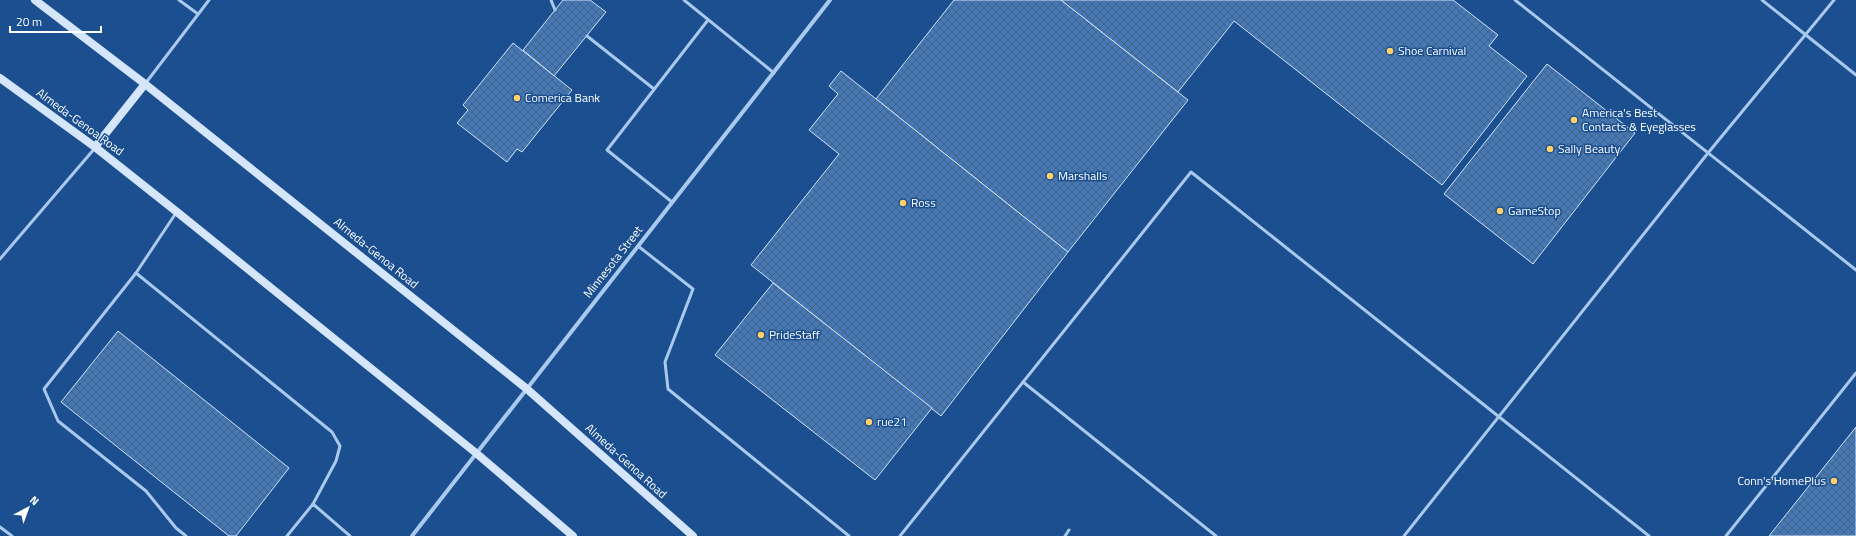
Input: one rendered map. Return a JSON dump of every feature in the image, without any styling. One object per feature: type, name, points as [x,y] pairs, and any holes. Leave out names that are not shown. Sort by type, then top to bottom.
[{"type":"main road","name":"Almeda-Genoa Road","points":[[35,0],[145,84],[527,389],[693,536]]},
{"type":"main road","name":"Almeda-Genoa Road","points":[[0,78],[95,147],[177,212],[476,453],[573,536]]},
{"type":"main road","points":[[95,147],[145,84]]},
{"type":"street","name":"Minnesota Street","points":[[412,536],[830,0]]},
{"type":"lane","points":[[179,0],[198,14]]},
{"type":"lane","points":[[145,84],[210,0]]},
{"type":"lane","points":[[551,0],[555,10]]},
{"type":"lane","points":[[684,0],[774,73]]},
{"type":"lane","points":[[1515,0],[1856,270]]},
{"type":"lane","points":[[1762,0],[1856,75]]},
{"type":"lane","points":[[1404,536],[1708,153],[1834,0]]},
{"type":"lane","points":[[672,202],[607,150],[708,20]]},
{"type":"lane","points":[[587,36],[654,89]]},
{"type":"lane","points":[[0,259],[95,147]]},
{"type":"lane","points":[[900,536],[1191,172],[1649,536]]},
{"type":"lane","points":[[177,212],[136,273],[44,389],[58,421],[146,491],[176,528],[186,536]]},
{"type":"lane","points":[[638,246],[693,289],[665,362],[668,389],[849,536]]},
{"type":"lane","points":[[136,273],[332,432],[340,446],[336,461],[313,504],[287,536]]},
{"type":"lane","points":[[1726,536],[1856,373]]},
{"type":"lane","points":[[1023,382],[1216,536]]},
{"type":"lane","points":[[313,504],[350,536]]},
{"type":"lane","points":[[0,527],[12,536]]},
{"type":"lane","points":[[1065,536],[1069,530]]},
{"type":"building","points":[[563,0],[590,0],[606,12],[554,76],[523,50]]},
{"type":"building","name":"Marshalls","points":[[954,0],[1061,0],[1188,100],[1068,252],[876,99]]},
{"type":"building","points":[[1061,0],[1453,0],[1498,35],[1489,46],[1527,76],[1442,185],[1234,21],[1178,92]]},
{"type":"building","name":"Comerica Bank","points":[[513,43],[572,90],[522,152],[517,149],[507,162],[457,123],[468,110],[463,105]]},
{"type":"building","points":[[1547,64],[1635,133],[1533,264],[1444,194]]},
{"type":"building","name":"Ross","points":[[841,71],[1068,252],[941,416],[751,265],[839,154],[809,130],[838,94],[829,86]]},
{"type":"building","points":[[773,283],[932,408],[875,480],[715,355]]},
{"type":"building","points":[[118,331],[289,468],[236,536],[229,536],[61,402]]},
{"type":"building","name":"Conn's HomePlus","points":[[1856,427],[1856,536],[1769,536]]},
{"type":"place","name":"Shoe Carnival","points":[[1390,51]]},
{"type":"place","name":"Comerica Bank","points":[[517,98]]},
{"type":"place","name":"America's Best Contacts & Eyeglasses","points":[[1574,120]]},
{"type":"place","name":"Sally Beauty","points":[[1550,149]]},
{"type":"place","name":"Marshalls","points":[[1050,176]]},
{"type":"place","name":"Ross","points":[[903,203]]},
{"type":"place","name":"GameStop","points":[[1500,211]]},
{"type":"place","name":"PrideStaff","points":[[761,335]]},
{"type":"place","name":"rue21","points":[[869,422]]},
{"type":"place","name":"Conn's HomePlus","points":[[1834,481]]}]
